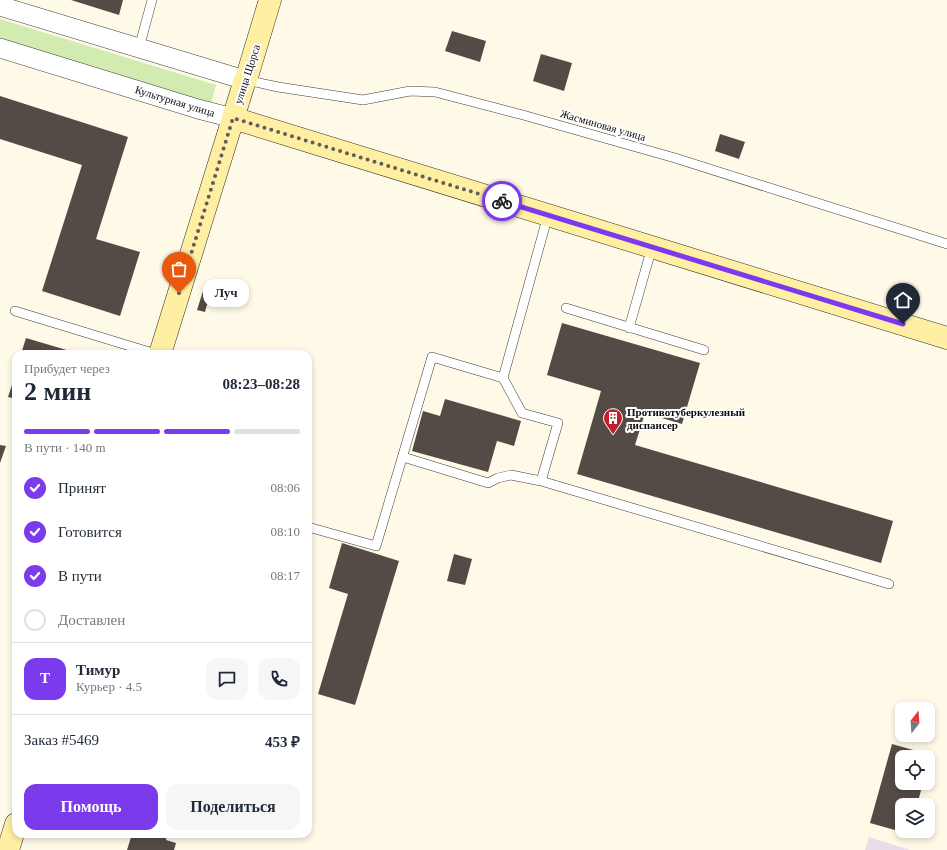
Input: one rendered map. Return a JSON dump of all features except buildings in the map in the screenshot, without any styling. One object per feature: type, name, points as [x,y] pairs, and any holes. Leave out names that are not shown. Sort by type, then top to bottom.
[{"type":"street","name":"улица Щорса","points":[[161,350],[270,0]]},
{"type":"street","points":[[0,6],[245,80]]},
{"type":"street","name":"Культурная улица","points":[[0,48],[191,107],[233,118],[947,338]]},
{"type":"street","points":[[8,850],[12,837]]},
{"type":"lane","points":[[139,48],[152,0]]},
{"type":"lane","name":"Жасминовая улица","points":[[245,80],[278,87],[363,100],[410,91],[435,92],[675,158],[947,244]]},
{"type":"lane","points":[[541,481],[558,423],[522,413],[503,378],[548,215]]},
{"type":"lane","points":[[629,328],[652,247]]},
{"type":"lane","points":[[566,308],[704,350]]},
{"type":"lane","points":[[14,311],[143,350]]},
{"type":"lane","points":[[312,528],[376,546],[432,357],[503,378]]},
{"type":"lane","points":[[403,457],[488,483],[498,478],[511,475],[541,481],[889,584]]},
{"type":"shaded area","points":[[869,837],[907,849],[910,850],[865,850]]},
{"type":"green space","points":[[0,19],[216,85],[211,104],[0,39]]},
{"type":"way so far","points":[[179,293],[233,118],[502,201]]},
{"type":"place","name":"Луч","points":[[179,293]]},
{"type":"place","name":"Противотуберкулезный диспансер","points":[[613,435]]},
{"type":"route","points":[[502,201],[903,324]]}]
